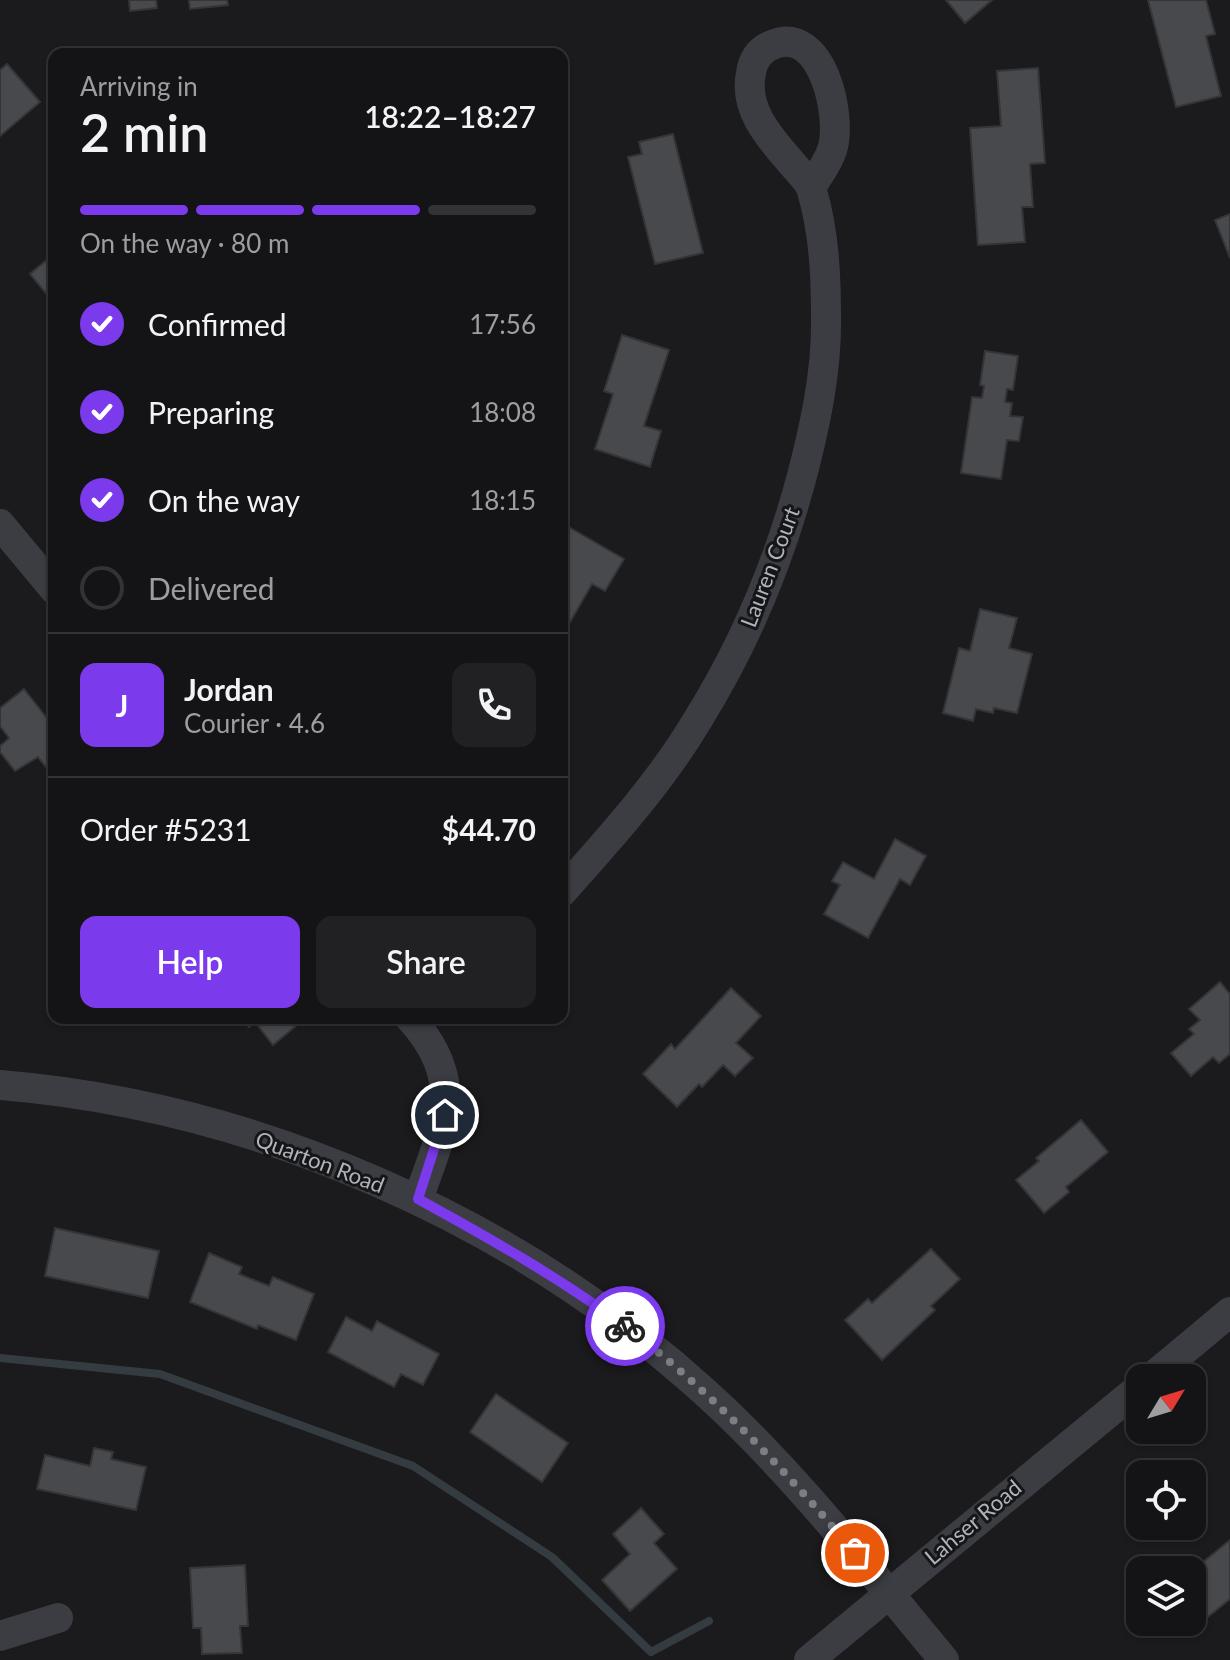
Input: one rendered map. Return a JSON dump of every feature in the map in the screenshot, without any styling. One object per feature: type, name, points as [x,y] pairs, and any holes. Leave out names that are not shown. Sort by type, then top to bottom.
[{"type":"street","name":"Lauren Court","points":[[568,885],[614,833],[697,722],[744,638],[792,515],[820,396],[827,320],[824,247],[811,187]]},
{"type":"street","points":[[0,524],[48,582]]},
{"type":"street","points":[[418,1199],[445,1115],[446,1090],[441,1063],[420,1024]]},
{"type":"street","name":"Quarton Road","points":[[0,1085],[149,1109],[234,1131],[313,1157],[418,1199],[519,1254],[584,1296],[672,1363],[770,1455],[944,1660]]},
{"type":"street","points":[[1168,1364],[1230,1312]]},
{"type":"street","name":"Lahser Road","points":[[809,1660],[1126,1398]]},
{"type":"street","points":[[0,1636],[58,1618]]},
{"type":"building","points":[[129,0],[156,0],[157,8],[130,11]]},
{"type":"building","points":[[189,0],[227,0],[228,5],[190,9]]},
{"type":"building","points":[[946,0],[992,0],[965,23]]},
{"type":"building","points":[[1148,0],[1206,0],[1215,34],[1206,36],[1221,96],[1176,107]]},
{"type":"building","points":[[7,64],[40,102],[0,136],[0,70]]},
{"type":"building","points":[[1038,68],[1045,163],[1030,164],[1033,207],[1022,207],[1025,242],[978,245],[970,128],[1001,126],[997,71]]},
{"type":"building","points":[[673,134],[703,253],[655,264],[628,157],[642,154],[639,142]]},
{"type":"building","points":[[1230,214],[1230,258],[1215,220]]},
{"type":"building","points":[[48,259],[48,296],[30,274]]},
{"type":"building","points":[[622,335],[669,350],[644,426],[661,431],[650,467],[595,449],[613,394],[604,391]]},
{"type":"building","points":[[985,351],[1018,356],[1013,390],[1007,389],[1005,402],[1012,403],[1010,416],[1023,417],[1019,441],[1007,440],[1001,479],[961,473],[972,397],[982,398],[984,386],[980,385]]},
{"type":"building","points":[[568,526],[624,559],[605,591],[592,584],[568,626]]},
{"type":"building","points":[[980,609],[1017,618],[1009,648],[1032,654],[1017,713],[994,708],[993,713],[976,709],[973,721],[943,713],[959,648],[970,651]]},
{"type":"building","points":[[24,689],[48,719],[48,770],[38,757],[15,771],[0,752],[0,746],[9,738],[0,726],[0,708]]},
{"type":"building","points":[[895,839],[926,856],[910,885],[900,879],[868,938],[824,914],[840,885],[832,881],[843,862],[874,879]]},
{"type":"building","points":[[1220,982],[1230,994],[1230,1054],[1219,1063],[1213,1057],[1191,1076],[1171,1053],[1194,1034],[1189,1029],[1200,1020],[1189,1009]]},
{"type":"building","points":[[731,988],[761,1016],[736,1043],[753,1058],[735,1076],[723,1065],[677,1107],[643,1074],[671,1044],[675,1049]]},
{"type":"building","points":[[257,1024],[298,1024],[273,1045]]},
{"type":"building","points":[[1081,1120],[1108,1152],[1066,1187],[1069,1192],[1044,1213],[1016,1180],[1039,1161],[1036,1158]]},
{"type":"building","points":[[55,1228],[159,1251],[148,1298],[45,1276]]},
{"type":"building","points":[[931,1249],[960,1279],[931,1306],[935,1310],[882,1360],[845,1320],[868,1299],[872,1303]]},
{"type":"building","points":[[209,1253],[242,1267],[239,1274],[269,1286],[273,1277],[314,1294],[296,1340],[258,1325],[257,1329],[190,1302]]},
{"type":"building","points":[[346,1317],[372,1331],[377,1321],[439,1354],[423,1385],[401,1374],[394,1387],[328,1352]]},
{"type":"building","points":[[496,1394],[568,1443],[542,1482],[470,1432]]},
{"type":"building","points":[[94,1448],[113,1452],[111,1459],[146,1467],[136,1510],[37,1489],[45,1455],[90,1466]]},
{"type":"building","points":[[641,1508],[664,1534],[654,1543],[677,1569],[630,1611],[602,1580],[630,1554],[613,1534]]},
{"type":"building","points":[[1230,1540],[1230,1599],[1206,1618],[1206,1560]]},
{"type":"building","points":[[245,1565],[248,1626],[240,1626],[242,1653],[202,1654],[201,1628],[193,1628],[190,1568]]},
{"type":"waterway","points":[[0,1358],[160,1374],[413,1466],[552,1557],[651,1652],[709,1621]]},
{"type":"way so far","points":[[625,1326],[708,1394],[738,1423],[786,1472],[855,1553]]},
{"type":"route","points":[[445,1115],[418,1199],[519,1254],[625,1326]]}]
